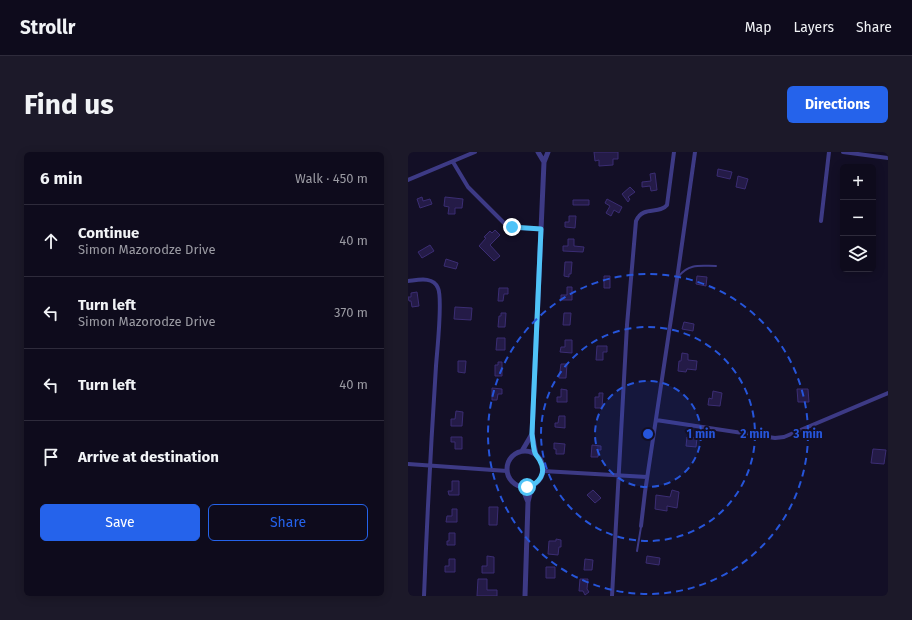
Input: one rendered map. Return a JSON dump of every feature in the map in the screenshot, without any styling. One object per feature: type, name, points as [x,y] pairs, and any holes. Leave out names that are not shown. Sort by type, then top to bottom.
[{"type":"street","points":[[408,180],[475,152]]},
{"type":"street","points":[[538,152],[544,162]]},
{"type":"street","points":[[536,455],[532,434],[544,162],[548,152]]},
{"type":"street","points":[[612,596],[627,324],[636,222],[646,211],[664,208],[667,204],[674,152]]},
{"type":"street","points":[[641,526],[695,152]]},
{"type":"street","points":[[821,221],[829,152]]},
{"type":"street","points":[[843,152],[888,158]]},
{"type":"street","points":[[453,162],[468,187],[506,224],[519,228],[541,229]]},
{"type":"street","points":[[408,281],[432,281],[436,284],[439,293],[424,596]]},
{"type":"street","points":[[656,420],[775,438],[784,437],[888,393]]},
{"type":"street","points":[[522,451],[532,434]]},
{"type":"street","points":[[522,451],[532,452],[541,462],[543,471],[541,477],[538,482],[532,486],[522,487],[513,483],[506,471],[510,458],[522,451]]},
{"type":"street","points":[[408,464],[506,471]]},
{"type":"street","points":[[543,471],[647,477]]},
{"type":"street","points":[[525,596],[528,502],[532,486]]},
{"type":"street","points":[[522,487],[528,502]]},
{"type":"lane","points":[[677,279],[679,275],[692,266],[716,266]]},
{"type":"lane","points":[[637,551],[641,526]]},
{"type":"building","points":[[594,152],[618,152],[618,159],[613,159],[613,165],[599,166],[599,160],[595,161]]},
{"type":"building","points":[[718,169],[732,172],[730,179],[717,176]]},
{"type":"building","points":[[655,173],[657,190],[651,191],[650,186],[642,187],[642,182],[651,181],[650,174]]},
{"type":"building","points":[[738,176],[748,179],[745,189],[736,187]]},
{"type":"building","points":[[630,187],[635,192],[628,197],[630,199],[628,202],[622,194]]},
{"type":"building","points":[[422,197],[423,201],[430,199],[432,204],[420,208],[417,199]]},
{"type":"building","points":[[445,197],[463,199],[462,208],[455,208],[455,214],[448,214],[449,207],[444,206]]},
{"type":"building","points":[[607,199],[622,207],[619,213],[614,210],[611,216],[606,213],[610,206],[605,203]]},
{"type":"building","points":[[573,200],[589,200],[589,205],[573,205]]},
{"type":"building","points":[[569,216],[576,216],[575,228],[565,227],[565,222],[569,222]]},
{"type":"building","points":[[495,230],[500,235],[490,245],[500,256],[494,261],[479,246],[486,238],[484,237],[490,231],[492,233]]},
{"type":"building","points":[[568,239],[574,239],[574,246],[584,247],[583,252],[563,251],[563,246],[568,246]]},
{"type":"building","points":[[430,245],[434,251],[422,258],[418,252]]},
{"type":"building","points":[[446,259],[458,263],[456,269],[444,266]]},
{"type":"building","points":[[565,262],[572,262],[571,274],[569,274],[569,277],[564,276]]},
{"type":"building","points":[[604,276],[610,276],[610,288],[604,288]]},
{"type":"building","points":[[697,276],[707,277],[706,286],[696,284]]},
{"type":"building","points":[[567,287],[572,287],[572,300],[561,300],[561,295],[567,295]]},
{"type":"building","points":[[499,288],[508,288],[508,294],[504,294],[503,301],[498,301]]},
{"type":"building","points":[[417,292],[419,306],[412,307],[411,301],[409,301],[408,297],[411,297],[411,293]]},
{"type":"building","points":[[455,307],[472,308],[471,320],[454,319]]},
{"type":"building","points":[[501,313],[506,313],[505,327],[498,327],[499,316],[501,316]]},
{"type":"building","points":[[564,313],[571,313],[570,325],[563,325]]},
{"type":"building","points":[[684,322],[694,324],[693,331],[682,329]]},
{"type":"building","points":[[497,338],[505,338],[505,350],[496,350]]},
{"type":"building","points":[[565,340],[572,340],[572,353],[560,352],[561,347],[565,347]]},
{"type":"building","points":[[597,346],[607,346],[607,352],[603,352],[603,360],[596,360]]},
{"type":"building","points":[[682,353],[688,354],[688,360],[697,361],[696,370],[687,369],[686,372],[678,371]]},
{"type":"building","points":[[458,361],[466,361],[465,373],[458,372]]},
{"type":"building","points":[[498,362],[502,362],[502,376],[495,376],[495,365],[498,365]]},
{"type":"building","points":[[561,364],[567,364],[566,378],[559,378]]},
{"type":"building","points":[[492,388],[502,389],[502,394],[498,394],[497,400],[492,400]]},
{"type":"building","points":[[561,389],[567,390],[567,402],[557,402],[557,397],[561,397]]},
{"type":"building","points":[[797,389],[808,389],[809,402],[798,402]]},
{"type":"building","points":[[713,391],[722,393],[720,406],[708,405],[709,398],[712,399]]},
{"type":"building","points":[[599,393],[603,393],[602,408],[595,408],[595,397],[599,397]]},
{"type":"building","points":[[456,411],[463,412],[462,426],[451,426],[451,419],[455,419]]},
{"type":"building","points":[[559,416],[565,416],[565,428],[555,427],[555,423],[558,423]]},
{"type":"building","points":[[451,437],[462,437],[462,449],[455,449],[455,442],[451,442]]},
{"type":"building","points":[[687,437],[697,438],[696,447],[686,446]]},
{"type":"building","points":[[554,443],[565,444],[564,454],[556,454]]},
{"type":"building","points":[[592,445],[601,446],[601,450],[598,450],[598,457],[591,457]]},
{"type":"building","points":[[873,449],[886,450],[884,464],[871,463]]},
{"type":"building","points":[[452,481],[459,481],[459,495],[449,495],[448,491],[452,491]]},
{"type":"building","points":[[593,490],[601,498],[595,503],[587,495]]},
{"type":"building","points":[[672,490],[679,492],[677,508],[667,506],[667,511],[655,509],[656,495],[670,497]]},
{"type":"building","points":[[489,507],[498,507],[497,525],[489,525]]},
{"type":"building","points":[[452,509],[457,509],[457,522],[446,522],[447,516],[452,516]]},
{"type":"building","points":[[449,533],[455,533],[455,545],[447,545],[447,541],[449,541]]},
{"type":"building","points":[[556,539],[561,540],[561,547],[559,547],[558,555],[548,554],[549,541],[556,541]]},
{"type":"building","points":[[487,556],[494,557],[494,573],[482,573],[482,566],[487,566]]},
{"type":"building","points":[[647,556],[660,558],[659,565],[646,563]]},
{"type":"building","points":[[449,559],[455,559],[455,572],[445,572],[445,566],[449,566]]},
{"type":"building","points":[[585,559],[593,560],[592,570],[584,570]]},
{"type":"building","points":[[546,567],[555,567],[555,578],[546,578]]},
{"type":"building","points":[[478,579],[487,579],[487,590],[497,590],[497,596],[477,596]]},
{"type":"building","points":[[580,579],[588,579],[587,589],[589,592],[585,595],[583,591],[579,591]]},
{"type":"route","points":[[512,227],[541,229],[532,434],[536,455],[541,462],[543,471],[538,482],[527,487]]}]
